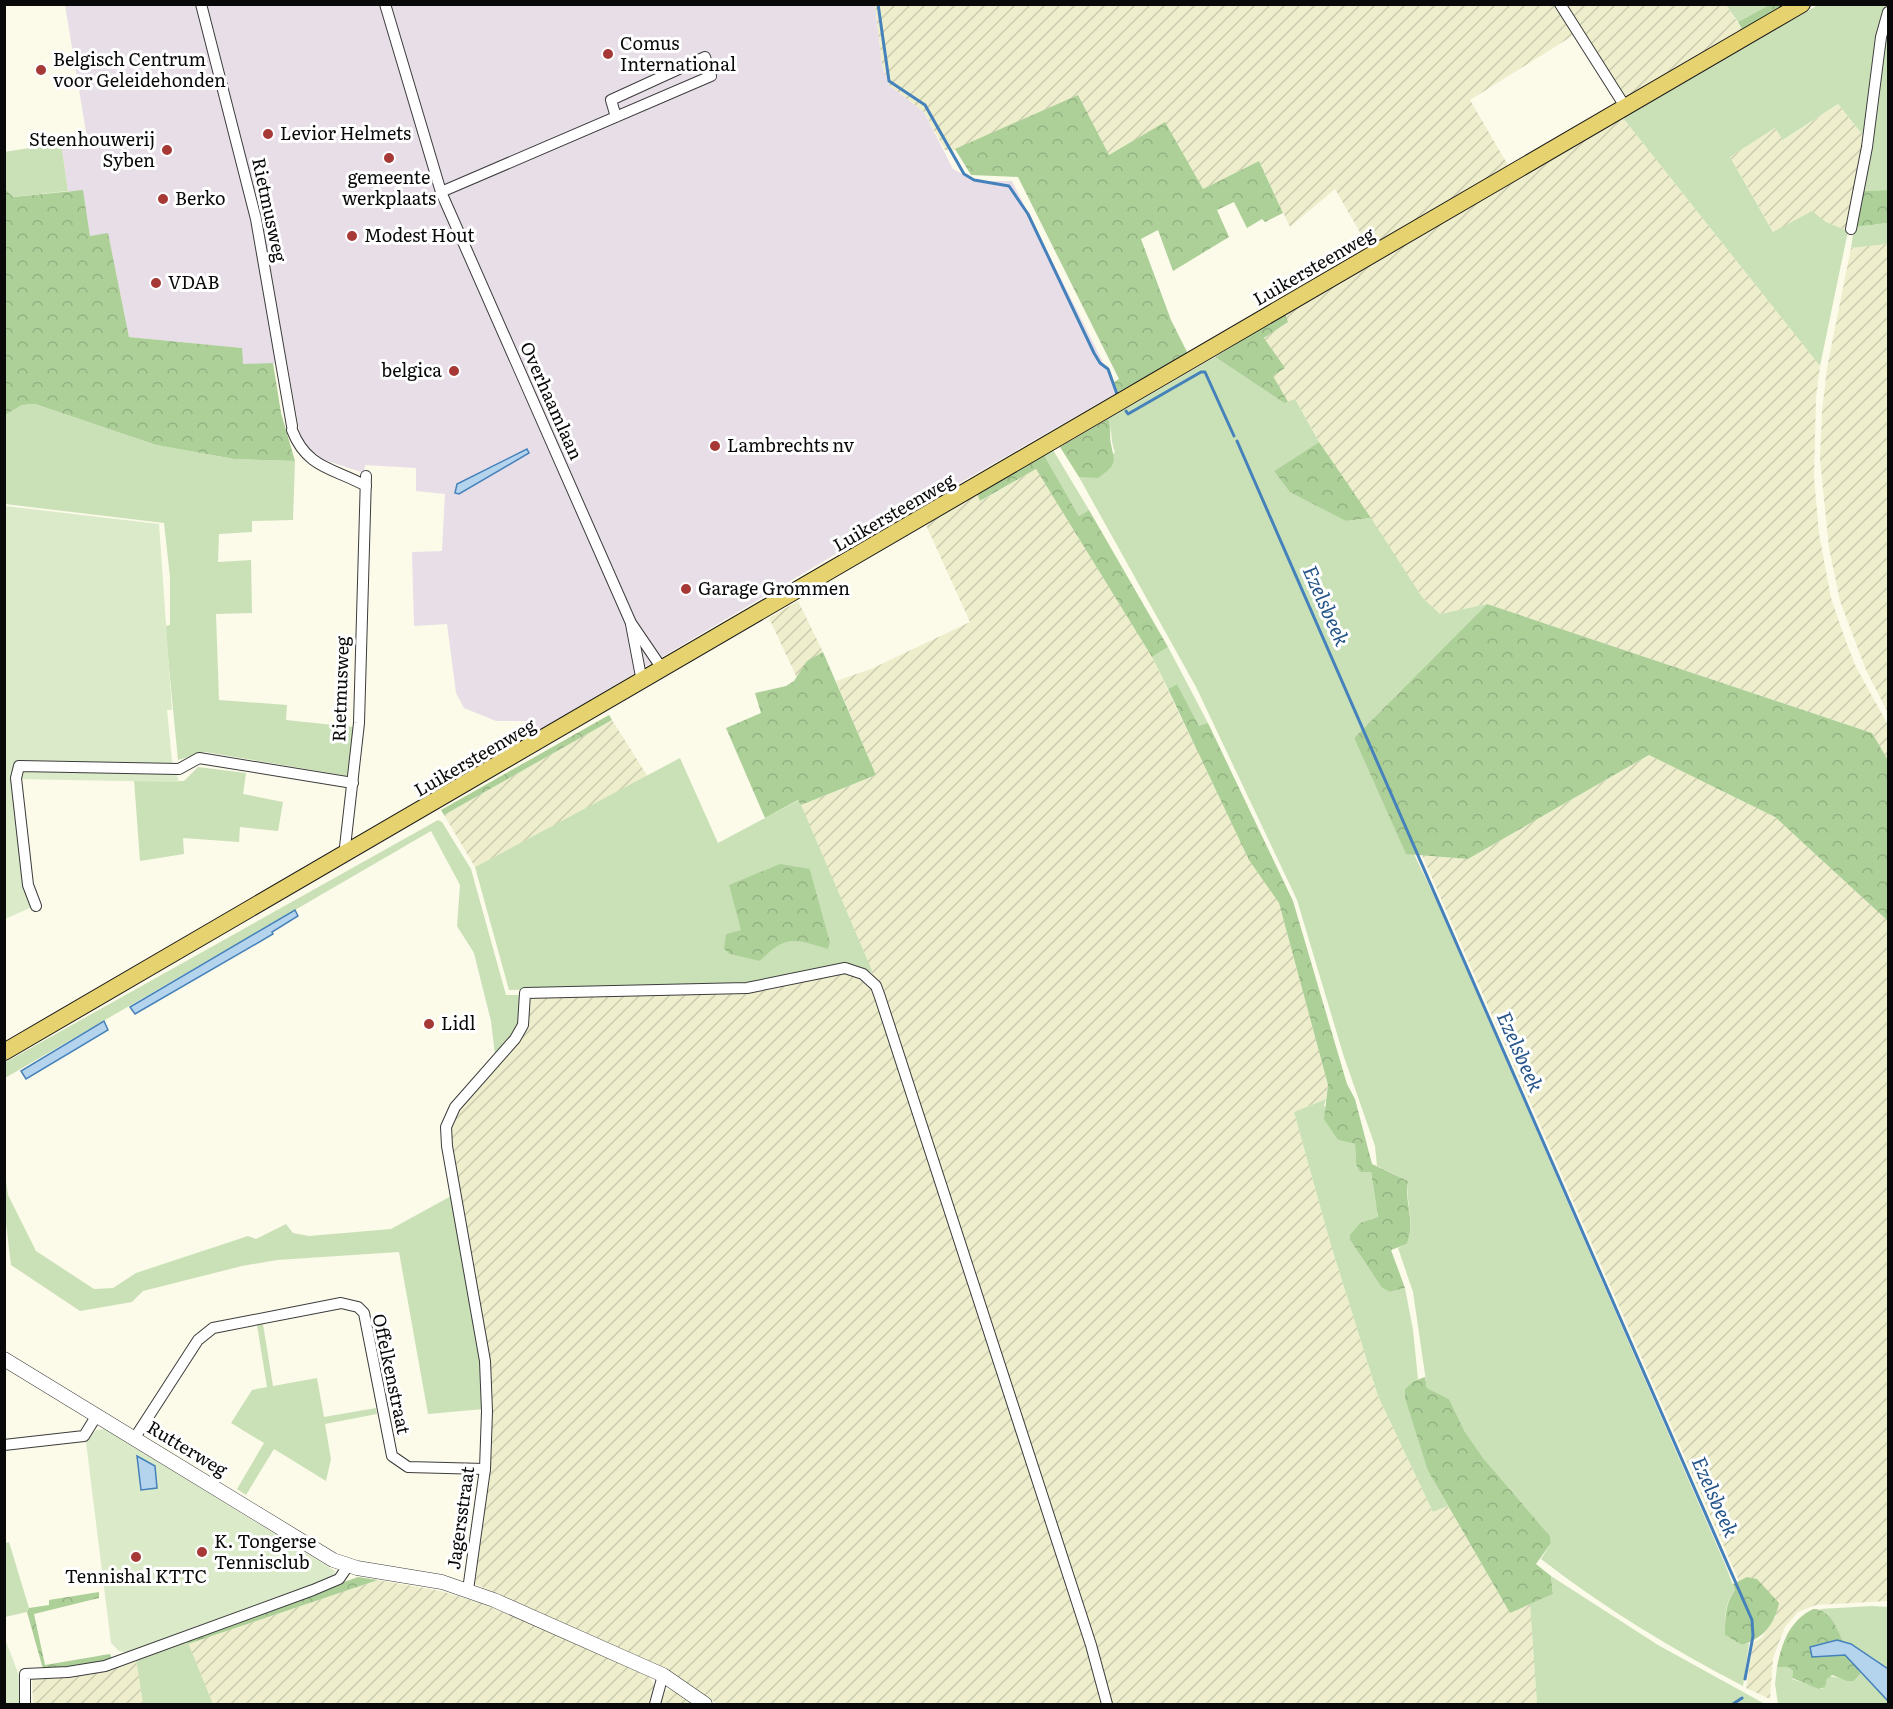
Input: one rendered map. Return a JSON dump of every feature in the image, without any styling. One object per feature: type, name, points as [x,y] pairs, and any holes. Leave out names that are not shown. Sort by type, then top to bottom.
[{"type":"main road","name":"Luikersteenweg","points":[[4,1052],[344,856],[1802,4]]},
{"type":"street","name":"Rietmusweg","points":[[201,4],[253,207],[292,428],[299,446],[309,458],[366,481],[359,723],[353,783],[344,837],[344,856]]},
{"type":"street","name":"Overhaamlaan","points":[[385,4],[441,192],[632,623],[663,670]]},
{"type":"street","points":[[1560,4],[1626,108]]},
{"type":"street","points":[[1851,229],[1867,147],[1881,37],[1888,12]]},
{"type":"street","points":[[441,192],[616,117],[711,76],[705,57],[612,100],[616,117]]},
{"type":"street","name":"Overhaamlaan","points":[[632,623],[642,682]]},
{"type":"street","points":[[36,906],[28,885],[16,778],[19,766],[179,769],[199,758],[353,783]]},
{"type":"street","name":"Jagersstraat","points":[[468,1590],[485,1469],[485,1361],[447,1146],[446,1127],[455,1107],[515,1039],[523,1025],[525,993],[725,989],[770,985],[845,968],[863,974],[876,986],[880,997],[1091,1645],[1107,1704]]},
{"type":"street","name":"Offelkenstraat","points":[[134,1439],[198,1340],[213,1328],[341,1303],[358,1306],[364,1313],[392,1456],[408,1467],[485,1469]]},
{"type":"street","name":"Rutterweg","points":[[4,1359],[348,1566],[442,1582],[468,1590],[663,1675],[705,1704]]},
{"type":"street","points":[[4,1445],[84,1436],[97,1415]]},
{"type":"street","points":[[25,1704],[25,1674],[68,1672],[105,1666],[313,1590],[339,1579],[348,1566]]},
{"type":"street","points":[[655,1704],[663,1675]]},
{"type":"shaded area","points":[[65,5],[875,5],[882,64],[889,85],[924,112],[953,169],[975,181],[1012,181],[1118,392],[834,555],[527,737],[525,721],[496,721],[464,708],[456,693],[447,624],[414,626],[412,552],[442,551],[445,494],[416,491],[416,468],[365,465],[364,473],[319,458],[302,445],[287,363],[243,365],[241,348],[129,337],[108,234],[90,236],[83,191],[68,191],[61,143],[87,138]]},
{"type":"green space","points":[[1558,4],[1577,33],[1470,100],[1509,167],[1369,248],[1335,189],[1290,227],[1259,161],[1203,189],[1109,155],[945,150],[924,112],[889,85],[882,64],[875,5]]},
{"type":"green space","points":[[1566,5],[1726,5],[1743,31],[1626,97]]},
{"type":"green space","points":[[1726,5],[1769,5],[1738,22]]},
{"type":"green space","points":[[1769,5],[1786,5],[1743,31],[1738,22]]},
{"type":"green space","points":[[1818,5],[1887,5],[1866,139],[1838,104],[1783,140],[1775,128],[1730,157],[1773,232],[1812,211],[1826,222],[1848,231],[1820,366],[1623,118]]},
{"type":"green space","points":[[1888,19],[1888,190],[1860,191]]},
{"type":"green space","points":[[1078,95],[1109,155],[1165,122],[1203,189],[1259,161],[1283,213],[1265,222],[1262,219],[1247,228],[1234,202],[1217,210],[1229,237],[1173,271],[1158,230],[1141,239],[1171,320],[1188,354],[1118,392],[1114,382],[1119,379],[1018,177],[971,175],[955,149]]},
{"type":"green space","points":[[1838,104],[1866,139],[1848,231],[1826,222],[1774,233],[1730,157],[1775,128],[1784,140]]},
{"type":"green space","points":[[1623,118],[1820,366],[1816,398],[1814,477],[1819,534],[1831,598],[1844,636],[1855,665],[1888,725],[1888,760],[1872,733],[1487,604],[1440,614],[1422,597],[1319,442],[1295,399],[1288,402],[1272,376],[1285,369],[1264,338],[1287,323],[1285,314]]},
{"type":"green space","points":[[61,143],[68,191],[12,197],[5,189],[4,152]]},
{"type":"green space","points":[[5,189],[13,197],[83,190],[90,236],[108,233],[129,337],[242,348],[243,364],[273,363],[281,413],[295,461],[234,459],[156,445],[35,404],[22,405],[5,415]]},
{"type":"green space","points":[[1888,190],[1888,223],[1854,227],[1860,191]]},
{"type":"green space","points":[[1888,223],[1888,244],[1851,248],[1854,227]]},
{"type":"green space","points":[[1888,244],[1888,713],[1866,670],[1840,601],[1829,548],[1820,459],[1827,368],[1851,248]]},
{"type":"green space","points":[[1285,314],[1288,322],[1264,338],[1285,368],[1273,376],[1288,402],[1284,403],[1215,357]]},
{"type":"green space","points":[[1215,357],[1284,403],[1295,399],[1319,442],[1274,471],[1346,521],[1371,518],[1422,597],[1440,614],[1487,604],[1354,738],[1406,853],[1414,854],[1438,904],[1725,1564],[1735,1590],[1727,1606],[1725,1635],[1742,1645],[1749,1643],[1743,1686],[1639,1627],[1541,1559],[1551,1543],[1550,1536],[1484,1459],[1465,1432],[1449,1399],[1427,1388],[1413,1292],[1398,1248],[1407,1244],[1410,1236],[1408,1181],[1377,1166],[1375,1146],[1344,1057],[1297,900],[1196,687],[1079,477],[1094,476],[1115,452],[1108,419]]},
{"type":"green space","points":[[35,404],[156,445],[234,459],[295,461],[293,520],[252,521],[252,532],[219,534],[218,562],[251,560],[252,613],[216,614],[219,700],[287,705],[286,720],[353,727],[348,776],[205,752],[178,760],[165,626],[170,625],[170,577],[164,523],[5,504],[5,415],[22,405]]},
{"type":"green space","points":[[1108,419],[1113,456],[1112,466],[1098,478],[1079,477],[1060,447]]},
{"type":"green space","points":[[1319,442],[1371,518],[1346,521],[1290,492],[1274,471]]},
{"type":"green space","points":[[1053,450],[1089,510],[1079,516],[1044,455]]},
{"type":"green space","points":[[1044,455],[1079,516],[1089,510],[1168,647],[1152,657],[1036,469],[980,501],[977,493]]},
{"type":"green space","points":[[1036,469],[1152,657],[1249,859],[1279,903],[1328,1085],[1326,1099],[1294,1112],[1330,1242],[1378,1396],[1433,1512],[1448,1506],[1510,1613],[1530,1604],[1537,1704],[1110,1704],[890,1016],[801,805],[876,775],[836,681],[871,669],[970,622],[926,525],[977,493],[981,501]]},
{"type":"green space","points":[[5,506],[159,524],[172,710],[167,710],[172,761],[179,782],[15,779],[30,908],[5,919]]},
{"type":"green space","points":[[798,601],[823,652],[808,661],[797,678],[769,618]]},
{"type":"green space","points":[[1487,604],[1872,733],[1888,760],[1888,921],[1775,817],[1649,755],[1468,859],[1406,854],[1354,738]]},
{"type":"green space","points":[[1168,647],[1208,723],[1199,727],[1177,684],[1168,689],[1152,657]]},
{"type":"green space","points":[[823,652],[876,775],[801,805],[798,800],[765,818],[726,728],[761,713],[755,693],[786,686],[794,681],[807,661]]},
{"type":"green space","points":[[1177,684],[1199,726],[1208,723],[1293,901],[1347,1084],[1355,1099],[1372,1164],[1408,1181],[1410,1227],[1407,1244],[1391,1250],[1405,1288],[1390,1292],[1382,1288],[1350,1240],[1350,1235],[1360,1223],[1378,1217],[1371,1172],[1360,1172],[1356,1164],[1355,1144],[1338,1140],[1324,1119],[1328,1085],[1279,903],[1249,860],[1168,689]]},
{"type":"green space","points":[[609,715],[612,720],[444,815],[441,810]]},
{"type":"green space","points":[[612,720],[648,777],[475,867],[444,815]]},
{"type":"green space","points":[[1649,755],[1775,817],[1888,921],[1888,1601],[1816,1605],[1798,1612],[1785,1627],[1773,1658],[1770,1699],[1746,1688],[1753,1643],[1762,1637],[1776,1616],[1748,1577],[1739,1581],[1422,855],[1468,859]]},
{"type":"green space","points":[[680,758],[718,843],[799,800],[873,973],[858,967],[745,986],[509,990],[475,867]],"holes":[[[810,869],[830,942],[828,948],[807,942],[791,941],[777,946],[760,961],[726,934],[741,931]]]},
{"type":"green space","points":[[198,767],[246,773],[243,794],[283,802],[278,831],[240,827],[239,842],[183,838],[184,854],[140,861],[134,780],[184,781]]},
{"type":"green space","points":[[438,820],[442,822],[471,869],[506,995],[521,995],[521,1024],[495,1055],[491,1021],[474,953],[457,926],[460,885],[431,831],[5,1078],[4,1063]]},
{"type":"green space","points":[[780,864],[810,869],[830,942],[828,949],[791,941],[777,946],[760,961],[730,954],[724,949],[726,934],[741,930],[729,885]]},
{"type":"green space","points":[[848,972],[859,975],[872,987],[1058,1553],[1103,1704],[718,1704],[649,1661],[475,1584],[491,1449],[489,1409],[448,1126],[534,995]]},
{"type":"green space","points":[[1326,1099],[1324,1105],[1338,1140],[1355,1144],[1356,1164],[1371,1172],[1378,1218],[1371,1219],[1350,1240],[1382,1288],[1390,1292],[1405,1288],[1413,1330],[1418,1379],[1414,1381],[1428,1471],[1448,1506],[1433,1512],[1378,1396],[1330,1242],[1294,1112]]},
{"type":"green space","points":[[4,1168],[8,1195],[36,1251],[94,1289],[113,1288],[136,1273],[248,1236],[256,1239],[286,1224],[293,1233],[309,1236],[391,1229],[453,1195],[484,1364],[484,1409],[428,1414],[399,1252],[277,1260],[242,1266],[143,1291],[132,1302],[80,1311],[11,1265],[5,1215]]},
{"type":"green space","points":[[263,1324],[273,1386],[317,1378],[324,1417],[376,1408],[377,1414],[325,1424],[331,1459],[326,1481],[274,1449],[246,1495],[237,1489],[264,1443],[231,1423],[252,1390],[267,1387],[257,1325]]},
{"type":"green space","points":[[1425,1377],[1427,1388],[1449,1399],[1465,1432],[1484,1459],[1550,1536],[1551,1543],[1536,1564],[1551,1576],[1553,1594],[1510,1613],[1428,1471],[1405,1398],[1405,1389],[1414,1381]]},
{"type":"green space","name":"K. Tongerse Tennisclub","points":[[105,1429],[335,1571],[334,1577],[132,1654],[119,1651],[111,1643],[86,1442],[96,1430]]},
{"type":"green space","points":[[9,1542],[29,1608],[27,1612],[5,1617],[5,1543]]},
{"type":"green space","points":[[1551,1576],[1658,1645],[1765,1704],[1537,1704],[1530,1604],[1553,1594]]},
{"type":"green space","points":[[358,1577],[378,1580],[188,1644],[186,1638]]},
{"type":"green space","points":[[1747,1577],[1757,1579],[1779,1603],[1771,1625],[1762,1635],[1742,1645],[1725,1635],[1726,1617],[1729,1600],[1735,1590],[1733,1584]]},
{"type":"green space","points":[[378,1580],[441,1591],[484,1604],[648,1675],[655,1686],[652,1704],[213,1704],[188,1644]]},
{"type":"green space","points":[[99,1592],[99,1598],[34,1614],[45,1665],[110,1654],[112,1659],[84,1666],[43,1669],[27,1612],[29,1608],[49,1605],[49,1600]]},
{"type":"green space","points":[[1888,1607],[1888,1669],[1844,1642],[1828,1614],[1820,1609]]},
{"type":"green space","points":[[1813,1609],[1829,1616],[1844,1642],[1837,1640],[1810,1647],[1812,1656],[1845,1655],[1861,1673],[1854,1681],[1847,1681],[1832,1675],[1827,1679],[1825,1687],[1819,1689],[1792,1678],[1793,1671],[1788,1667],[1777,1667],[1781,1650],[1792,1626]]},
{"type":"green space","points":[[4,1636],[21,1681],[19,1704],[5,1704]]},
{"type":"green space","points":[[186,1638],[213,1704],[143,1704],[136,1659]]},
{"type":"green space","points":[[136,1659],[143,1704],[33,1704],[32,1677],[92,1674]]},
{"type":"green space","points":[[1777,1667],[1788,1667],[1793,1671],[1792,1679],[1822,1689],[1829,1676],[1854,1681],[1861,1673],[1888,1701],[1888,1704],[1778,1704],[1775,1684]]},
{"type":"green space","points":[[670,1689],[692,1704],[658,1704],[662,1692]]},
{"type":"water","points":[[527,449],[529,453],[459,494],[455,493],[457,484]]},
{"type":"water","points":[[295,910],[298,916],[272,932],[273,934],[135,1014],[130,1007]]},
{"type":"water","points":[[104,1021],[108,1030],[26,1079],[21,1071]]},
{"type":"water","points":[[137,1456],[155,1466],[157,1488],[141,1490]]},
{"type":"water","points":[[1837,1640],[1851,1644],[1888,1669],[1888,1701],[1845,1655],[1812,1657],[1810,1647]]},
{"type":"waterway","name":"Ezelsbeek","points":[[878,4],[889,81],[925,105],[964,174],[974,180],[1009,186],[1028,214],[1094,353],[1100,363],[1108,369],[1117,394]]},
{"type":"waterway","name":"Ezelsbeek","points":[[1126,411],[1128,414],[1201,372],[1205,372],[1234,436]]},
{"type":"waterway","name":"Ezelsbeek","points":[[1237,441],[1752,1620],[1753,1636],[1745,1679]]},
{"type":"waterway","name":"Ezelsbeek","points":[[1733,1704],[1742,1698]]},
{"type":"place","name":"Comus International","points":[[608,54]]},
{"type":"place","name":"Belgisch Centrum voor Geleidehonden","points":[[41,70]]},
{"type":"place","name":"Levior Helmets","points":[[268,134]]},
{"type":"place","name":"Steenhouwerij Syben","points":[[167,150]]},
{"type":"place","name":"gemeente werkplaats","points":[[389,158]]},
{"type":"place","name":"Berko","points":[[163,199]]},
{"type":"place","name":"Modest Hout","points":[[352,236]]},
{"type":"place","name":"VDAB","points":[[156,283]]},
{"type":"place","name":"belgica","points":[[454,371]]},
{"type":"place","name":"Lambrechts nv","points":[[715,446]]},
{"type":"place","name":"Garage Grommen","points":[[686,589]]},
{"type":"place","name":"Lidl","points":[[429,1024]]},
{"type":"place","name":"K. Tongerse Tennisclub","points":[[202,1552]]},
{"type":"place","name":"Tennishal KTTC","points":[[136,1557]]}]
